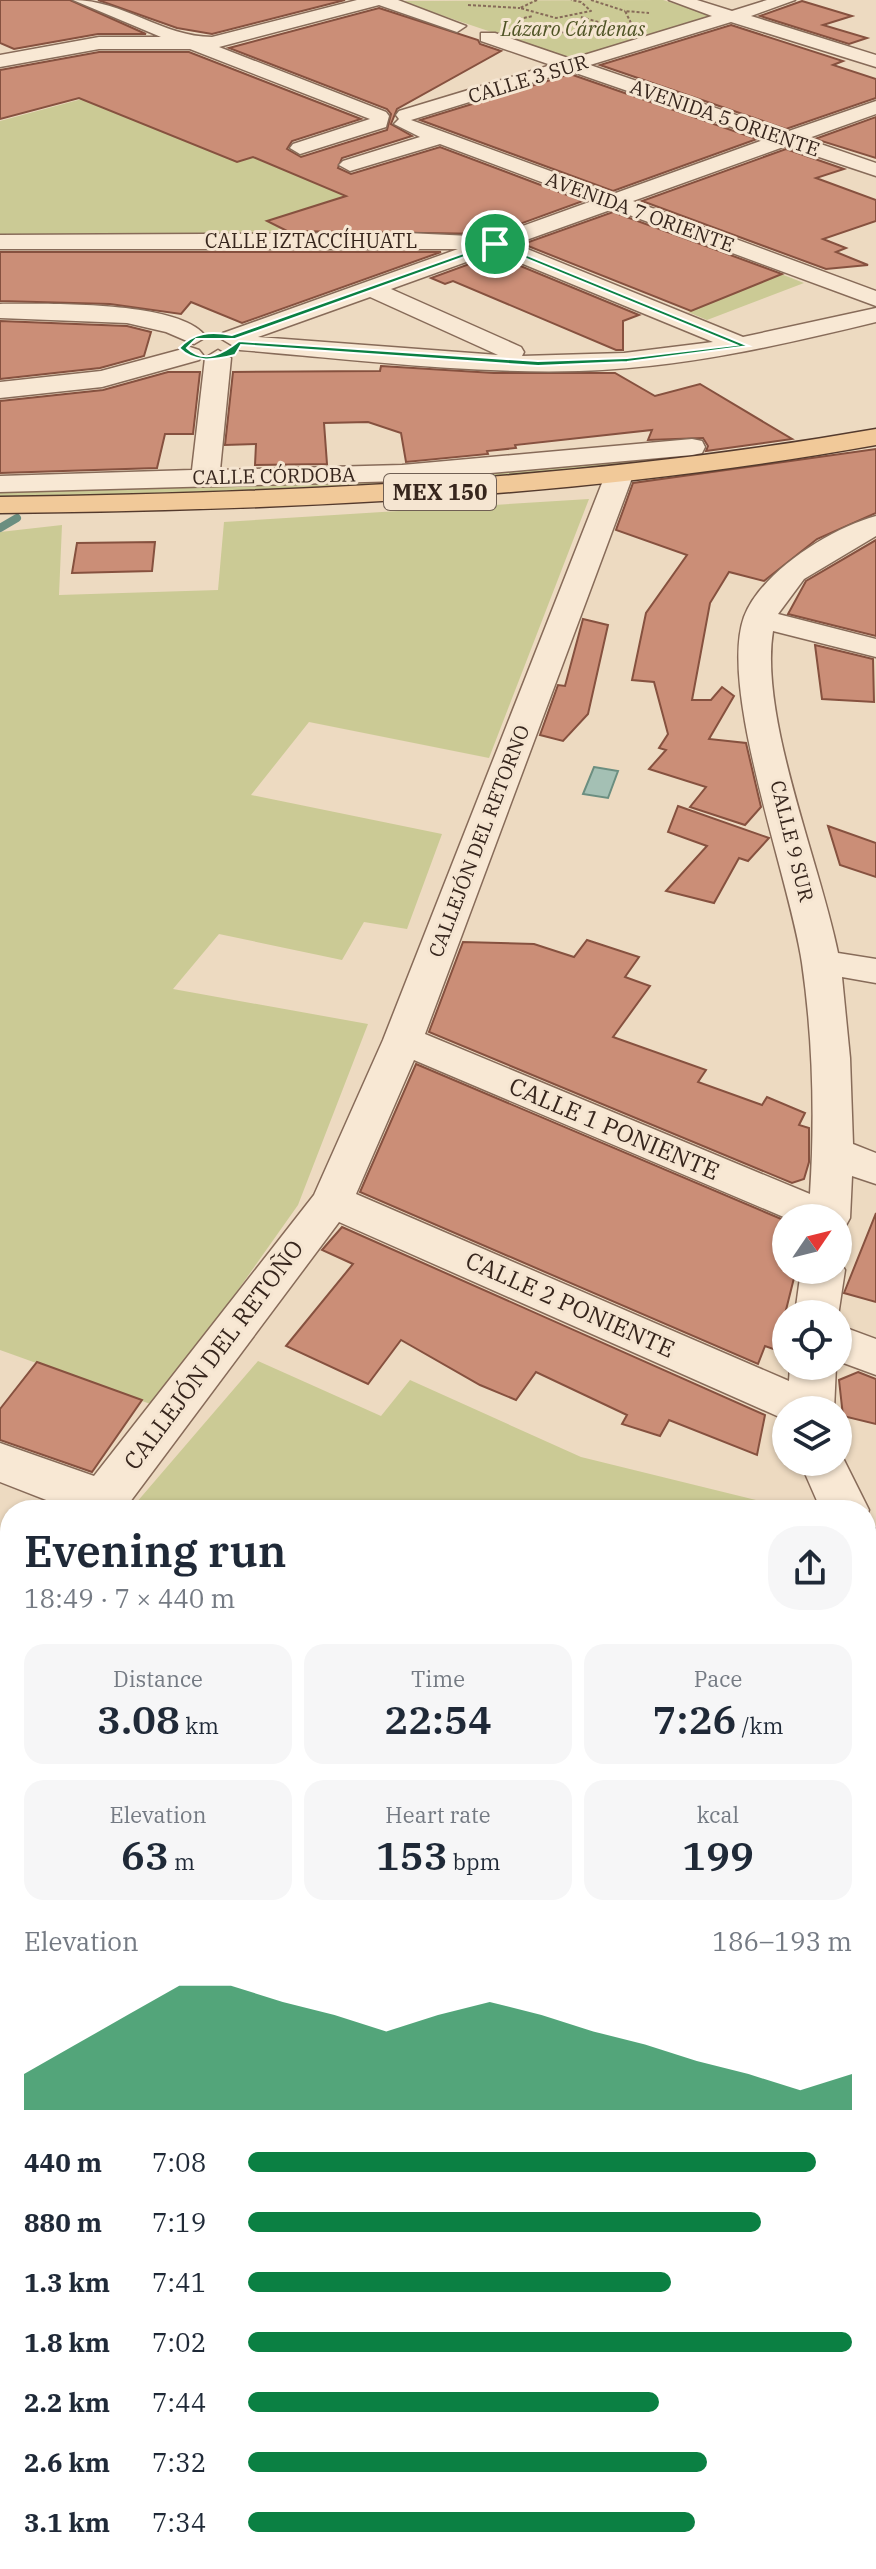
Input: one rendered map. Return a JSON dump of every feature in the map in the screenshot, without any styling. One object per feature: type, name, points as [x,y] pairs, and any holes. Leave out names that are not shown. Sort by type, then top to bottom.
[{"type":"main road","name":"MEX 150","points":[[0,505],[182,503],[463,491],[618,478],[876,437]]},
{"type":"street","points":[[82,0],[379,119],[405,120]]},
{"type":"street","points":[[0,61],[99,43],[212,43],[379,0],[457,26]]},
{"type":"street","points":[[678,0],[876,61]]},
{"type":"street","name":"CALLE 3 SUR","points":[[405,120],[786,0]]},
{"type":"street","name":"AVENIDA 5 ORIENTE","points":[[488,37],[876,170]]},
{"type":"street","points":[[230,346],[372,289],[876,107]]},
{"type":"street","points":[[300,148],[379,119]]},
{"type":"street","name":"AVENIDA 7 ORIENTE","points":[[405,120],[439,138],[876,299]]},
{"type":"street","points":[[350,165],[439,138]]},
{"type":"street","name":"CALLE IZTACCÍHUATL","points":[[0,242],[407,240],[495,244],[745,346]]},
{"type":"street","points":[[372,289],[538,364]]},
{"type":"street","points":[[0,311],[132,318],[163,324],[192,346]]},
{"type":"street","points":[[0,390],[102,379],[192,346],[538,364],[627,360],[745,346],[876,315]]},
{"type":"street","points":[[205,478],[230,346]]},
{"type":"street","name":"CALLE CÓRDOBA","points":[[0,484],[484,468],[692,447]]},
{"type":"street","name":"CALLEJÓN DEL RETORNO","points":[[332,1201],[403,1040],[618,478]]},
{"type":"street","name":"CALLE 9 SUR","points":[[830,1204],[835,1153],[821,962],[766,738],[754,656],[759,618],[786,578],[817,554],[876,525]]},
{"type":"street","points":[[759,618],[876,648]]},
{"type":"street","points":[[821,962],[876,971]]},
{"type":"street","name":"CALLE 1 PONIENTE","points":[[403,1040],[795,1204]]},
{"type":"street","points":[[835,1153],[876,1169]]},
{"type":"street","name":"CALLE 2 PONIENTE","points":[[332,1201],[778,1396]]},
{"type":"street","name":"CALLEJÓN DEL RETOÑO","points":[[104,1500],[332,1201]]},
{"type":"street","points":[[852,1348],[876,1358]]},
{"type":"street","points":[[0,1462],[88,1500]]},
{"type":"street","points":[[827,1476],[840,1500]]},
{"type":"path","points":[[533,16],[520,8],[537,0]]},
{"type":"path","points":[[571,0],[590,0],[625,11],[656,13]]},
{"type":"path","points":[[518,20],[533,16],[556,19],[580,16],[591,11],[581,2]]},
{"type":"path","points":[[625,11],[631,24]]},
{"type":"path","points":[[580,16],[605,24]]},
{"type":"path","points":[[546,31],[591,34]]},
{"type":"green space","name":"Lázaro Cárdenas","points":[[663,0],[715,16],[575,60],[399,1]]},
{"type":"green space","points":[[82,99],[249,158],[284,147],[305,156],[276,166],[347,196],[268,221],[281,228],[268,235],[0,236],[0,121]]},
{"type":"green space","points":[[781,274],[804,283],[707,320],[688,312]]},
{"type":"green space","points":[[700,453],[706,459],[461,483],[0,498],[0,490]]},
{"type":"green space","points":[[589,499],[489,758],[309,722],[251,795],[442,834],[407,929],[364,922],[342,960],[219,934],[173,989],[368,1024],[298,1205],[156,1406],[0,1350],[0,532],[62,525],[59,595],[218,590],[224,522]]},
{"type":"green space","points":[[258,1361],[381,1416],[410,1380],[581,1457],[755,1500],[139,1500]]},
{"type":"shaded area","points":[[594,767],[618,771],[608,798],[583,794]]},
{"type":"building","points":[[0,0],[70,0],[146,34],[98,34],[14,49],[0,43]]},
{"type":"building","points":[[98,0],[345,0],[212,34],[177,28]]},
{"type":"building","points":[[802,1],[852,16],[823,25],[867,38],[849,44],[760,16]]},
{"type":"building","points":[[379,8],[478,40],[480,44],[501,51],[397,109],[391,124],[412,136],[342,158],[338,168],[351,174],[440,147],[583,201],[492,234],[287,231],[267,221],[346,196],[253,157],[237,162],[79,98],[0,119],[0,70],[99,52],[189,52],[361,119],[292,141],[287,149],[301,157],[387,130],[391,114],[387,109],[229,48]]},
{"type":"building","points":[[731,25],[843,61],[833,65],[876,79],[876,98],[786,129],[600,65]]},
{"type":"building","points":[[570,74],[757,139],[613,191],[420,120]]},
{"type":"building","points":[[876,117],[876,158],[815,139]]},
{"type":"building","points":[[786,149],[844,169],[816,178],[876,200],[876,221],[823,239],[846,248],[836,252],[868,265],[826,269],[642,201]]},
{"type":"building","points":[[613,212],[782,274],[691,311],[523,244]]},
{"type":"building","points":[[0,252],[441,252],[242,323],[191,302],[181,314],[110,304],[0,301]]},
{"type":"building","points":[[494,255],[639,315],[623,321],[623,350],[616,350],[453,281],[445,284],[431,278]]},
{"type":"building","points":[[0,321],[127,326],[151,332],[144,356],[100,368],[0,379]]},
{"type":"building","points":[[381,366],[494,373],[615,373],[655,396],[700,384],[792,439],[706,451],[708,446],[703,438],[648,440],[652,430],[515,445],[516,448],[487,451],[488,454],[406,462],[401,433],[368,422],[324,423],[327,464],[255,465],[256,444],[225,445],[233,372],[380,371]]},
{"type":"building","points":[[168,372],[200,372],[193,434],[165,434],[157,468],[0,473],[0,401],[103,390]]},
{"type":"building","points":[[876,449],[876,513],[817,539],[764,581],[729,572],[710,603],[692,700],[711,700],[722,687],[734,696],[709,739],[746,743],[761,807],[745,825],[690,807],[706,787],[649,769],[666,750],[659,748],[668,734],[654,682],[632,680],[646,613],[687,555],[616,530],[633,483]]},
{"type":"building","points":[[876,540],[876,636],[788,614],[806,581]]},
{"type":"building","points":[[155,542],[152,571],[72,573],[77,543]]},
{"type":"building","points":[[583,619],[608,625],[588,714],[563,741],[540,735],[558,685],[565,686]]},
{"type":"building","points":[[815,645],[873,659],[874,702],[822,699]]},
{"type":"building","points":[[678,806],[769,838],[748,861],[739,858],[714,903],[666,891],[707,846],[668,832]]},
{"type":"building","points":[[828,826],[876,843],[876,877],[840,865]]},
{"type":"building","points":[[587,940],[639,957],[625,977],[650,986],[613,1037],[706,1070],[698,1082],[762,1105],[767,1097],[805,1113],[799,1125],[809,1128],[809,1162],[804,1179],[792,1183],[429,1032],[463,942],[534,944],[574,957]]},
{"type":"building","points":[[416,1064],[772,1215],[772,1284],[792,1284],[788,1300],[772,1300],[772,1349],[765,1346],[758,1364],[360,1192]]},
{"type":"building","points":[[876,1213],[876,1302],[844,1293],[848,1284],[852,1284],[852,1273]]},
{"type":"building","points":[[342,1227],[765,1415],[757,1455],[669,1420],[660,1436],[622,1424],[627,1415],[536,1372],[516,1400],[480,1385],[401,1340],[368,1384],[286,1346],[353,1264],[322,1250]]},
{"type":"building","points":[[37,1362],[142,1400],[92,1472],[0,1440],[0,1409]]},
{"type":"building","points":[[858,1372],[876,1379],[876,1424],[852,1418],[852,1396],[841,1396],[839,1380],[852,1380],[852,1375]]},
{"type":"waterway","points":[[0,528],[17,518]]},
{"type":"route","points":[[495,244],[745,346],[627,360],[538,364],[239,343],[233,353],[210,358],[190,355],[183,348],[194,337],[218,334],[232,338],[495,244]]}]
